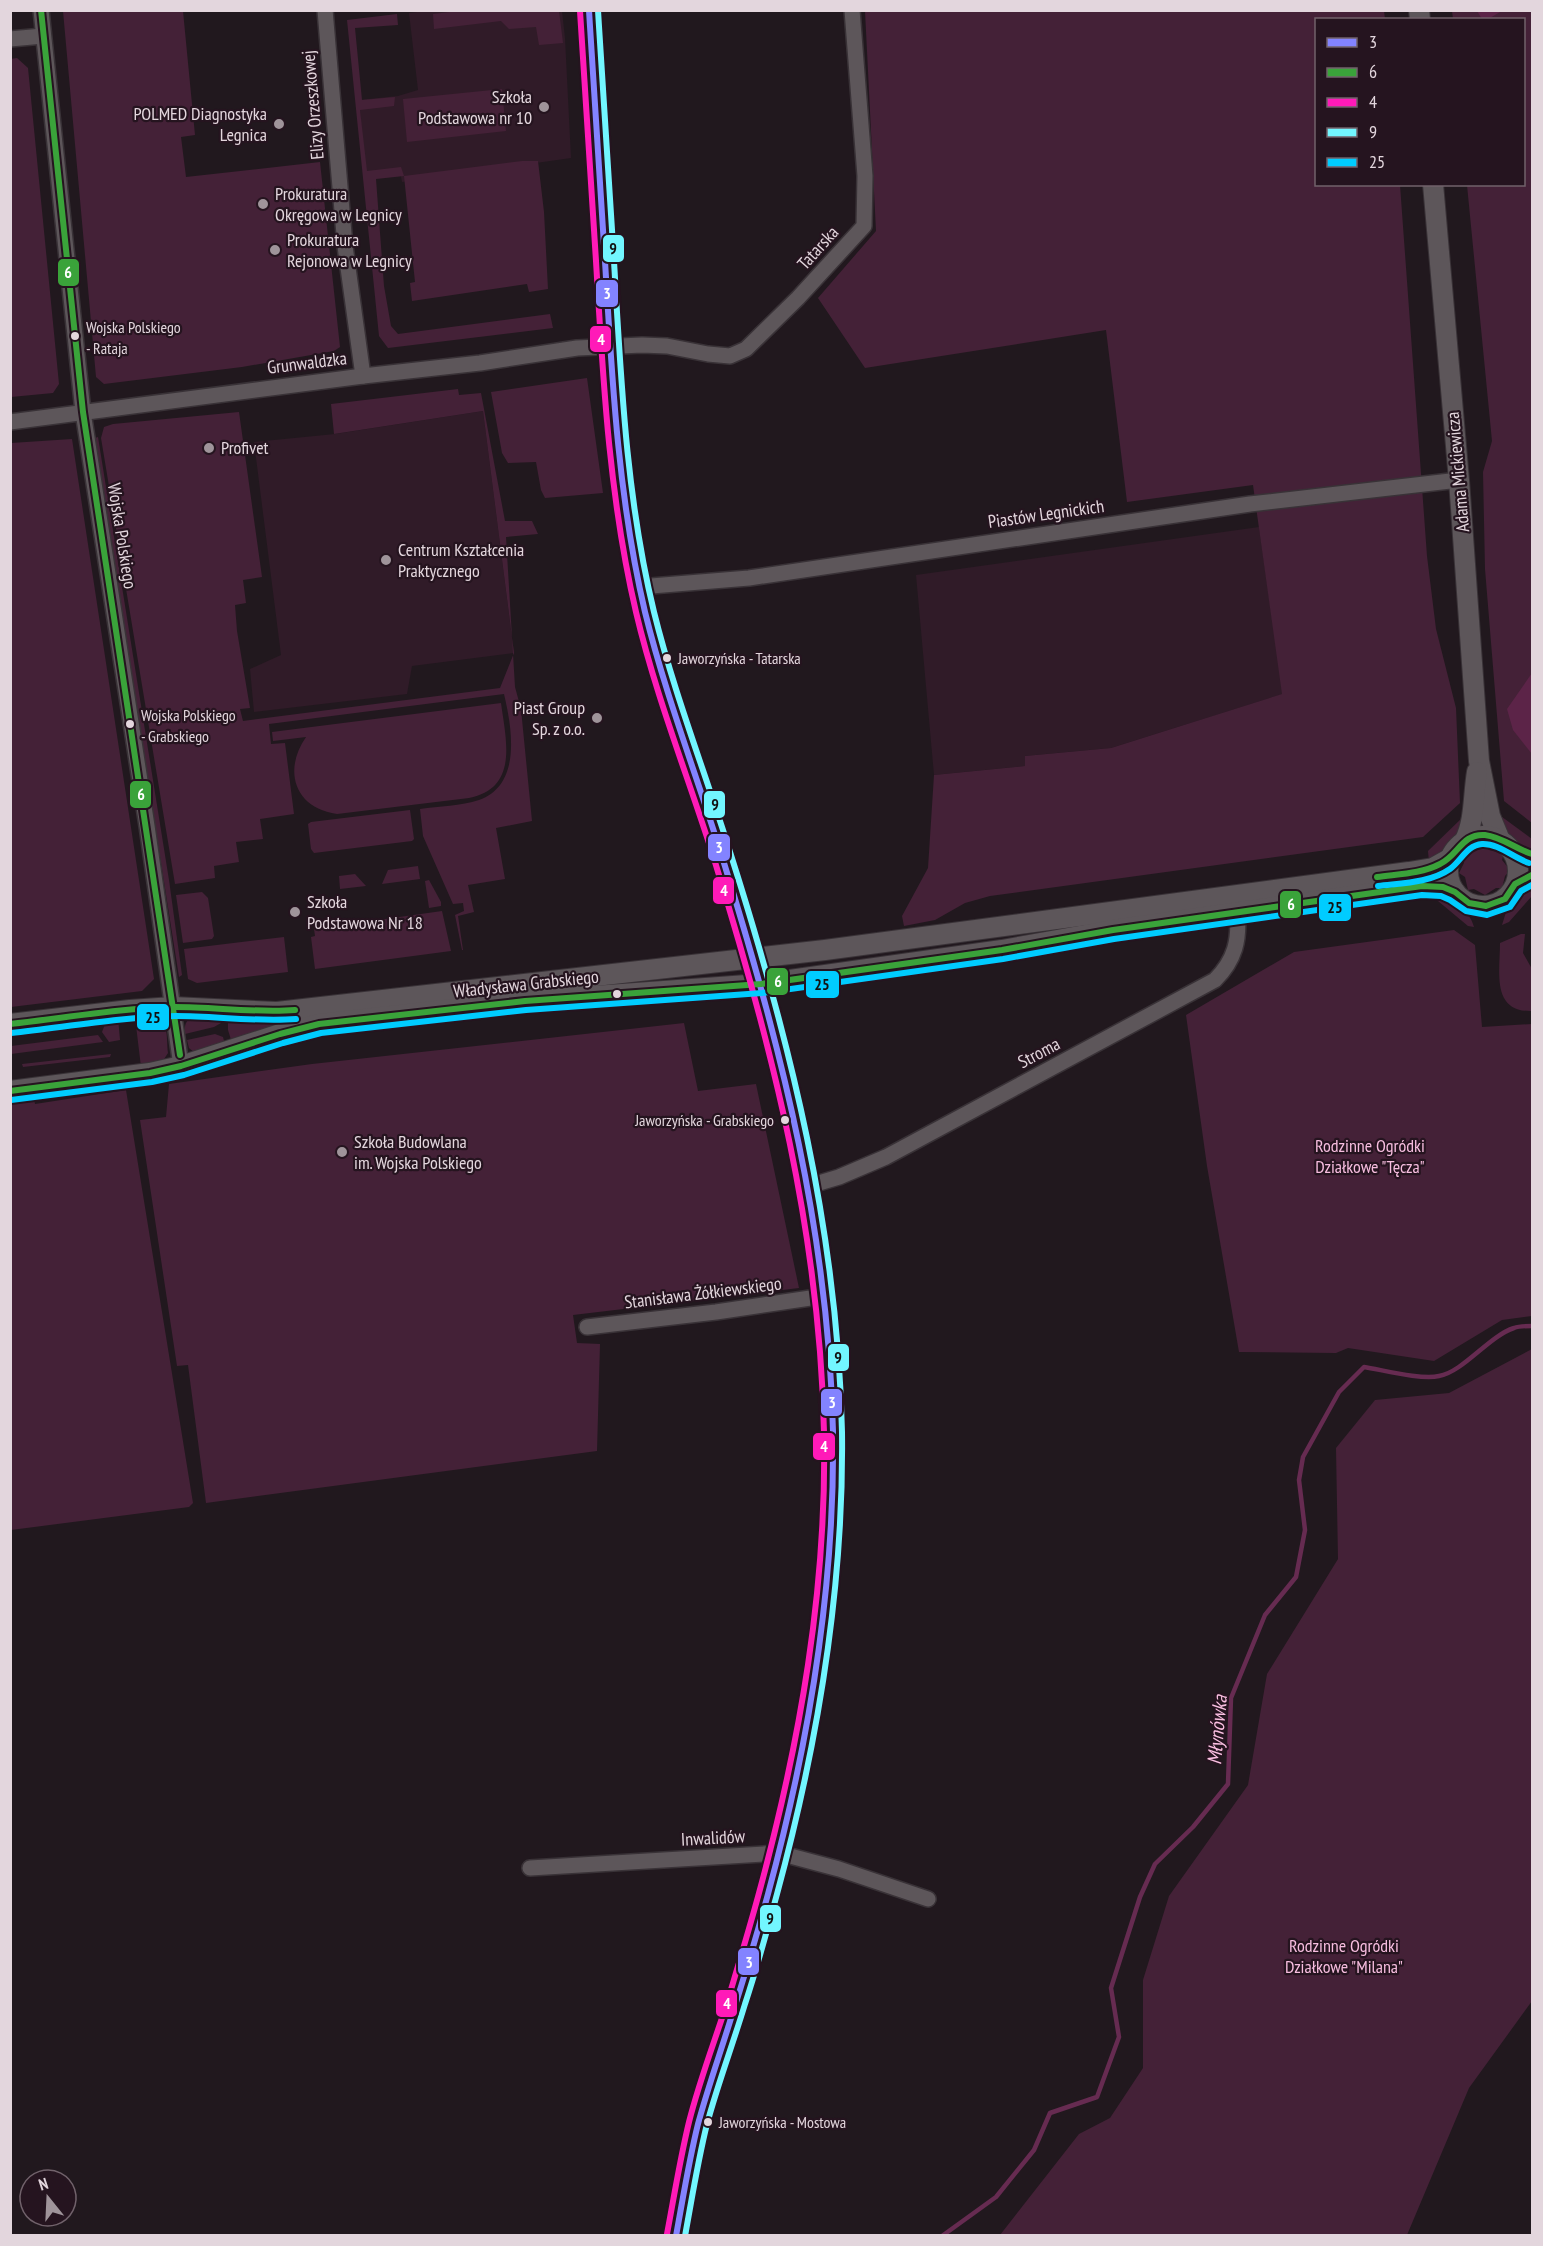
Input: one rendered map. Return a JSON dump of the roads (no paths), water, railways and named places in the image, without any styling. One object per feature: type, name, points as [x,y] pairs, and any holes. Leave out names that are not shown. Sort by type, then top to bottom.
[{"type":"street","name":"Wojska Polskiego","points":[[41,10],[83,412],[181,1066]]},
{"type":"street","name":"Elizy Orzeszkowej","points":[[325,10],[345,246],[363,376]]},
{"type":"street","points":[[589,10],[609,347],[621,479],[639,587],[658,660],[754,958],[809,1186],[824,1296],[832,1404],[834,1460],[827,1588],[810,1710],[779,1853],[699,2120],[687,2169],[676,2235]]},
{"type":"street","name":"Tatarska","points":[[609,347],[667,346],[730,356],[746,349],[798,298],[864,226],[865,176],[852,10]]},
{"type":"street","points":[[10,39],[44,36]]},
{"type":"street","name":"Adama Mickiewicza","points":[[1433,186],[1459,480],[1479,761],[1490,816],[1504,843]]},
{"type":"street","name":"Grunwaldzka","points":[[10,422],[480,363],[577,348],[609,347]]},
{"type":"street","name":"Piastów Legnickich","points":[[639,587],[749,578],[1250,504],[1459,480]]},
{"type":"street","name":"Adama Mickiewicza","points":[[1465,840],[1473,819],[1479,761]]},
{"type":"street","points":[[1504,843],[1518,863],[1524,879],[1505,898],[1486,906],[1469,903],[1455,892],[1448,876],[1449,860],[1453,852],[1465,840],[1481,835],[1504,843],[1533,854]]},
{"type":"street","name":"Władysława Grabskiego","points":[[10,1091],[137,1076],[181,1066],[300,1019],[1398,874],[1433,868],[1449,860]]},
{"type":"street","name":"Władysława Grabskiego","points":[[10,1024],[173,1007],[265,1012],[320,1024],[525,1000],[761,984],[1002,950],[1237,911],[1422,886],[1443,887],[1455,892]]},
{"type":"street","name":"Stroma","points":[[809,1186],[839,1177],[886,1156],[1215,980],[1233,958],[1239,934],[1237,911]]},
{"type":"street","name":"Stanisława Żółkiewskiego","points":[[587,1327],[716,1312],[824,1296]]},
{"type":"street","name":"Inwalidów","points":[[530,1868],[779,1853],[839,1869],[928,1899]]},
{"type":"waterway","name":"Młynówka","points":[[942,2236],[996,2197],[1034,2150],[1050,2113],[1097,2097],[1119,2037],[1111,1988],[1140,1897],[1155,1864],[1193,1827],[1228,1784],[1231,1698],[1265,1615],[1296,1577],[1305,1530],[1299,1480],[1303,1457],[1339,1392],[1364,1367],[1422,1377],[1448,1373],[1505,1332],[1516,1327],[1532,1326]]},
{"type":"place","name":"Szkoła Podstawowa nr 10","points":[[544,107]]},
{"type":"place","name":"POLMED Diagnostyka Legnica","points":[[279,124]]},
{"type":"place","name":"Prokuratura Okręgowa w Legnicy","points":[[263,204]]},
{"type":"place","name":"Prokuratura Rejonowa w Legnicy","points":[[275,250]]},
{"type":"place","name":"Wojska Polskiego - Rataja","points":[[75,336]]},
{"type":"place","name":"Profivet","points":[[209,448]]},
{"type":"place","name":"Centrum Kształcenia Praktycznego","points":[[386,560]]},
{"type":"place","name":"Jaworzyńska - Tatarska","points":[[667,658]]},
{"type":"place","name":"Piast Group Sp. z o.o.","points":[[597,718]]},
{"type":"place","name":"Wojska Polskiego - Grabskiego","points":[[130,724]]},
{"type":"place","name":"Szkoła Podstawowa Nr 18","points":[[295,912]]},
{"type":"place","name":"Jaworzyńska - Grabskiego","points":[[785,1120]]},
{"type":"place","name":"Szkoła Budowlana im. Wojska Polskiego","points":[[342,1152]]},
{"type":"place","name":"Jaworzyńska - Mostowa","points":[[708,2122]]},
{"type":"park label","name":"Rodzinne Ogródki Działkowe \"Tęcza\"","points":[[1370,1156]]},
{"type":"park label","name":"Rodzinne Ogródki Działkowe \"Milana\"","points":[[1344,1956]]}]
